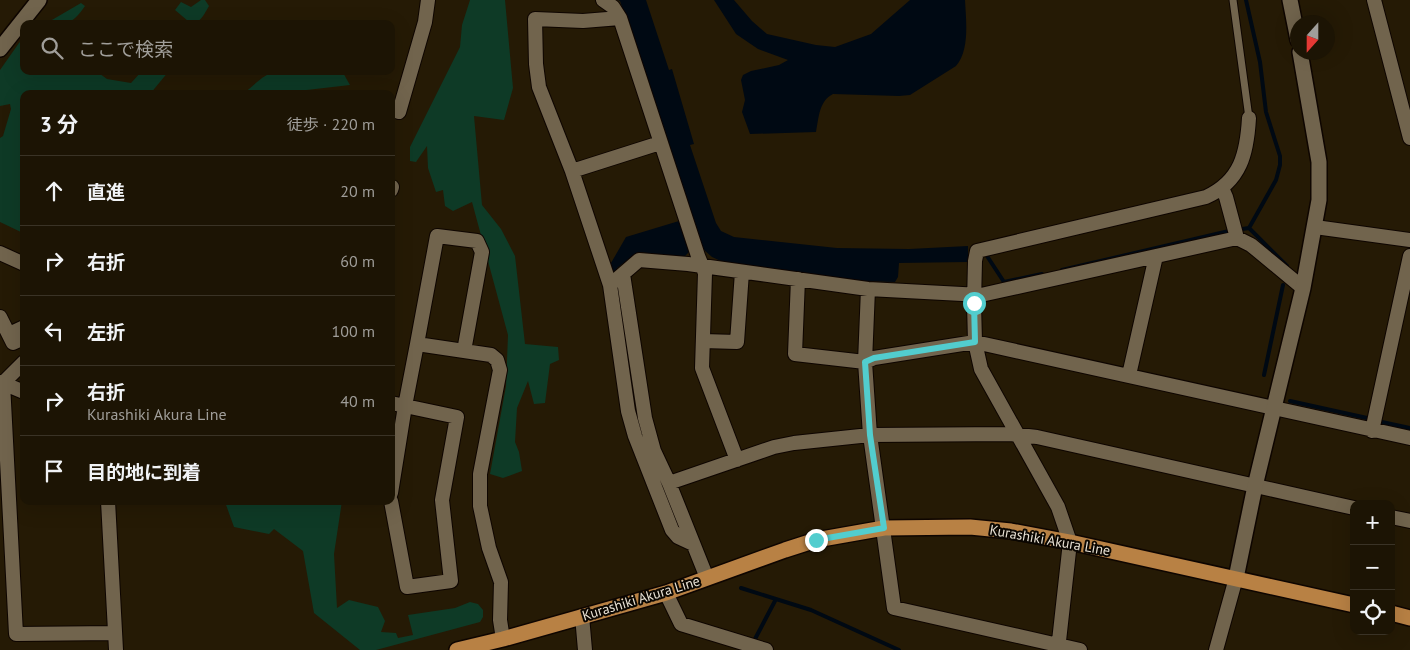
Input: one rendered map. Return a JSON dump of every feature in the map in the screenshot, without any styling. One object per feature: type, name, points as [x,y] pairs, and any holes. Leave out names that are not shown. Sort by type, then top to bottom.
[{"type":"main road","name":"Kurashiki Akura Line","points":[[458,650],[666,593],[816,540],[884,528],[970,527],[1011,531],[1070,542],[1350,604]]},
{"type":"main road","points":[[1395,614],[1410,618]]},
{"type":"street","points":[[23,20],[39,0]]},
{"type":"street","points":[[399,112],[425,22],[428,0]]},
{"type":"street","points":[[603,0],[613,7],[620,18],[660,143],[705,273],[702,368],[737,460]]},
{"type":"street","points":[[1290,0],[1293,15]]},
{"type":"street","points":[[1374,0],[1404,95],[1410,138]]},
{"type":"street","points":[[620,18],[583,21],[535,19],[536,64],[539,86],[617,279],[645,418],[654,451],[669,483],[707,578]]},
{"type":"street","points":[[0,48],[20,23]]},
{"type":"street","points":[[1216,650],[1236,578],[1255,486],[1303,288],[1315,227],[1319,162],[1301,60]]},
{"type":"street","points":[[1059,648],[1070,542],[1058,507],[981,369],[975,342],[974,295],[976,256],[1206,197],[1222,188],[1231,180],[1239,168],[1245,153],[1249,118]]},
{"type":"street","points":[[572,171],[660,143]]},
{"type":"street","points":[[1222,188],[1236,232],[1303,288]]},
{"type":"street","points":[[1315,227],[1410,240]]},
{"type":"street","points":[[617,279],[639,260],[702,266],[868,289],[982,295],[1156,256],[1236,232]]},
{"type":"street","points":[[395,442],[398,404],[417,344],[437,236],[477,241],[482,252],[464,351]]},
{"type":"street","points":[[0,253],[20,262]]},
{"type":"street","points":[[1129,375],[1156,256]]},
{"type":"street","points":[[1372,431],[1410,256]]},
{"type":"street","points":[[703,341],[737,342],[742,272]]},
{"type":"street","points":[[617,279],[628,411],[635,436],[672,530],[678,537],[693,544]]},
{"type":"street","points":[[798,279],[795,354],[865,362],[883,356],[975,342],[1410,438]]},
{"type":"street","points":[[868,289],[865,362],[870,435],[894,608],[1059,648],[1080,650]]},
{"type":"street","points":[[0,317],[13,343],[20,340]]},
{"type":"street","points":[[9,334],[20,329]]},
{"type":"street","points":[[417,344],[491,355],[499,365],[500,370],[480,474],[480,506],[489,548],[501,582],[500,620],[503,639]]},
{"type":"street","points":[[1,382],[20,365]]},
{"type":"street","points":[[1,382],[20,390]]},
{"type":"street","points":[[1,382],[16,634],[115,633]]},
{"type":"street","points":[[392,505],[407,587],[451,581],[442,500],[457,417],[398,404]]},
{"type":"street","points":[[669,483],[782,444],[870,435],[1010,434],[1036,437],[1350,507]]},
{"type":"street","points":[[108,505],[116,650]]},
{"type":"street","points":[[1395,518],[1410,521]]},
{"type":"street","points":[[666,593],[681,624],[766,650]]},
{"type":"street","points":[[582,616],[585,650]]},
{"type":"lane","points":[[1233,0],[1249,118]]},
{"type":"green space","points":[[201,0],[205,0],[209,6],[200,20],[187,20],[175,10],[181,2],[191,7]]},
{"type":"green space","points":[[470,0],[505,0],[513,88],[504,120],[474,116],[482,205],[501,229],[515,256],[525,344],[558,347],[559,360],[550,364],[545,403],[534,404],[528,381],[517,408],[515,442],[519,452],[522,471],[503,478],[490,474],[506,386],[508,335],[472,202],[453,211],[445,206],[443,190],[436,192],[428,168],[427,146],[416,162],[410,161],[410,147],[460,47],[462,25]]},
{"type":"green space","points":[[81,3],[85,6],[72,20],[52,20]]},
{"type":"green space","points":[[19,43],[20,75],[102,75],[107,79],[131,83],[138,75],[166,75],[153,90],[20,90],[20,232],[0,222],[0,138],[3,136],[11,109],[10,104],[0,106],[0,70]]},
{"type":"green space","points":[[268,75],[344,75],[350,85],[307,90],[247,90]]},
{"type":"green space","points":[[226,505],[341,505],[334,554],[337,608],[349,600],[378,607],[385,621],[381,632],[396,633],[398,638],[413,635],[408,615],[455,608],[470,602],[478,604],[483,610],[483,617],[480,622],[376,650],[360,650],[314,613],[303,551],[274,529],[269,534],[234,527]]},
{"type":"shaded area","points":[[618,0],[646,0],[669,70],[672,69],[694,144],[690,145],[716,223],[721,231],[734,237],[837,248],[909,249],[968,246],[968,262],[899,263],[898,277],[895,282],[859,281],[725,263],[712,257],[703,249],[620,1]]},
{"type":"shaded area","points":[[714,0],[734,0],[752,21],[767,34],[816,45],[835,47],[871,34],[910,0],[965,0],[965,43],[956,66],[910,95],[833,94],[822,105],[816,132],[750,134],[742,112],[745,100],[741,80],[743,75],[751,71],[779,65],[788,60],[758,49],[736,34]]},
{"type":"shaded area","points":[[679,221],[689,252],[684,257],[638,252],[613,273],[611,263],[626,237]]},
{"type":"waterway","points":[[1246,0],[1260,62],[1266,112],[1280,156],[1276,180],[1249,228],[1287,266]]},
{"type":"waterway","points":[[1062,270],[1249,228]]},
{"type":"waterway","points":[[987,256],[1004,282],[1042,274]]},
{"type":"waterway","points":[[617,283],[622,310]]},
{"type":"waterway","points":[[1264,375],[1283,285]]},
{"type":"waterway","points":[[632,379],[639,419]]},
{"type":"waterway","points":[[1290,401],[1367,418]]},
{"type":"waterway","points":[[1382,422],[1410,428]]},
{"type":"waterway","points":[[663,489],[673,510]]},
{"type":"waterway","points":[[741,588],[811,610],[899,650]]},
{"type":"waterway","points":[[755,639],[776,599]]},
{"type":"route","points":[[816,540],[884,528],[870,435],[865,362],[874,358],[975,342],[974,303]]}]
